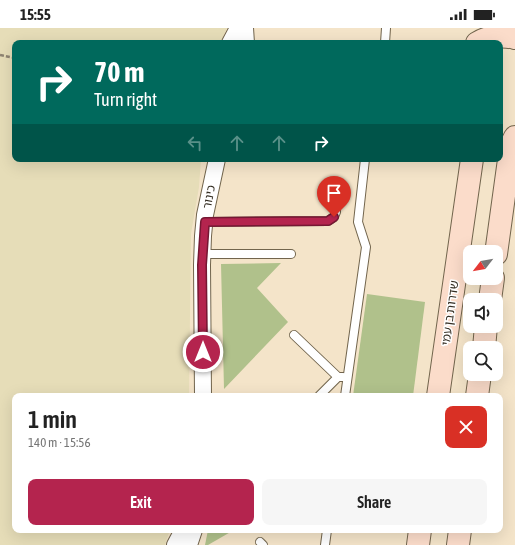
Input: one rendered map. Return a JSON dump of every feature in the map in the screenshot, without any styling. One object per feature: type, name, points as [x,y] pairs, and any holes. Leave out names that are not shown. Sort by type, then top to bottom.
[{"type":"main road","points":[[481,38],[508,36],[515,38]]},
{"type":"main road","points":[[503,130],[515,129]]},
{"type":"main road","points":[[497,245],[511,145],[515,137]]},
{"type":"main road","name":"שדרות בן עמי","points":[[438,393],[472,162]]},
{"type":"main road","points":[[477,393],[479,381]]},
{"type":"main road","points":[[418,545],[420,533]]},
{"type":"main road","points":[[458,545],[460,533]]},
{"type":"street","points":[[232,40],[238,28]]},
{"type":"street","points":[[245,28],[246,40]]},
{"type":"street","name":"כינור","points":[[203,393],[203,254],[208,198],[216,162]]},
{"type":"street","points":[[175,545],[181,533]]},
{"type":"street","points":[[188,545],[193,533]]},
{"type":"lane","points":[[385,40],[386,28]]},
{"type":"lane","points":[[346,393],[366,247],[358,222],[365,162]]},
{"type":"lane","points":[[205,222],[328,221],[334,217],[336,212],[336,201],[327,191]]},
{"type":"lane","points":[[203,254],[292,254]]},
{"type":"lane","points":[[294,335],[338,377],[348,378]]},
{"type":"lane","points":[[322,393],[338,377]]},
{"type":"lane","points":[[325,545],[327,533]]},
{"type":"path","points":[[0,55],[12,57]]},
{"type":"green space","points":[[281,263],[257,288],[288,322],[224,389],[221,264]]},
{"type":"green space","points":[[367,294],[425,302],[413,393],[353,393]]},
{"type":"green space","points":[[207,533],[229,533],[208,545],[205,545]]},
{"type":"sand","points":[[0,28],[227,28],[221,40],[12,40],[12,162],[201,162],[199,187],[191,234],[189,393],[12,393],[12,533],[169,533],[165,545],[0,545]]},
{"type":"route","points":[[203,352],[202,265],[205,222],[328,221],[334,217]]}]
